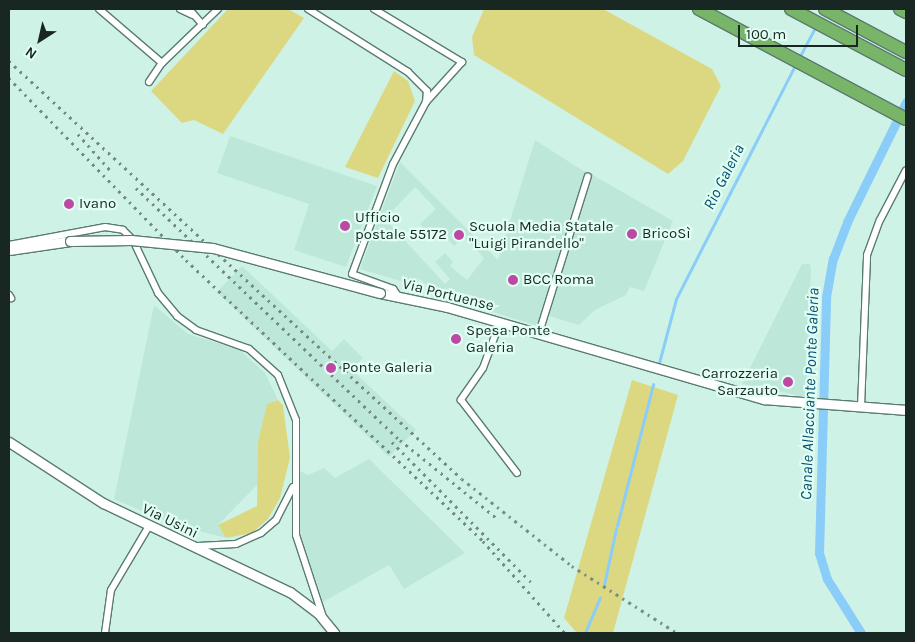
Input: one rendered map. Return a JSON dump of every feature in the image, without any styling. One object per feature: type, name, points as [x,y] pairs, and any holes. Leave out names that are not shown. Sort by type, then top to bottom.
[{"type":"highway","points":[[699,9],[906,119]]},
{"type":"highway","points":[[791,9],[906,70]]},
{"type":"highway","points":[[825,9],[906,52]]},
{"type":"highway","points":[[900,9],[906,12]]},
{"type":"main road","name":"Via Portuense","points":[[9,250],[70,241],[132,240],[213,248],[380,294],[398,296],[500,322],[686,379],[764,399],[906,410]]},
{"type":"main road","name":"Via Usini","points":[[9,442],[86,494],[187,545],[284,589],[323,618],[334,633]]},
{"type":"street","points":[[99,9],[162,63]]},
{"type":"street","points":[[180,9],[191,12],[203,25]]},
{"type":"street","points":[[149,82],[162,63],[218,9]]},
{"type":"street","points":[[308,9],[418,79],[427,91],[426,102]]},
{"type":"street","points":[[374,9],[462,62],[426,102],[394,164],[352,274],[393,289],[398,296]]},
{"type":"street","points":[[861,407],[867,255],[880,220],[906,170]]},
{"type":"street","points":[[539,333],[588,176]]},
{"type":"street","points":[[9,244],[105,227],[127,233],[173,313],[196,330],[249,348],[284,382],[296,420],[294,485],[296,536],[323,618]]},
{"type":"street","points":[[500,322],[486,363],[461,400],[517,473]]},
{"type":"street","points":[[187,545],[225,546],[256,536],[276,520],[294,485]]},
{"type":"street","points":[[105,633],[111,590],[149,526]]},
{"type":"shaded area","points":[[228,9],[288,9],[304,18],[223,134],[194,120],[182,123],[151,91]]},
{"type":"shaded area","points":[[484,9],[603,9],[712,69],[721,86],[683,161],[668,174],[474,55],[472,37]]},
{"type":"shaded area","points":[[394,71],[408,81],[415,101],[378,178],[345,167]]},
{"type":"shaded area","points":[[230,136],[377,186],[346,267],[294,250],[309,204],[217,173]]},
{"type":"shaded area","points":[[535,140],[585,172],[538,326],[483,309],[468,295],[464,301],[433,291],[420,279],[414,285],[360,269],[400,162],[498,260]],"holes":[[[415,187],[436,209],[420,224],[430,234],[437,228],[454,246],[464,237],[484,258],[467,280],[450,266],[453,262],[445,253],[435,262],[450,279],[445,284],[385,219]]]},
{"type":"shaded area","points":[[591,174],[673,221],[644,291],[630,287],[626,295],[595,310],[579,325],[549,316]]},
{"type":"shaded area","points":[[802,264],[810,264],[811,272],[806,397],[742,384]]},
{"type":"shaded area","points":[[242,266],[332,351],[344,339],[363,358],[352,370],[416,430],[389,457],[217,292]]},
{"type":"shaded area","points":[[154,305],[188,334],[240,350],[265,373],[278,400],[267,404],[258,484],[218,525],[226,538],[175,525],[114,499]]},
{"type":"shaded area","points":[[632,380],[678,395],[613,633],[577,633],[564,618]]},
{"type":"shaded area","points":[[278,400],[283,405],[290,458],[280,498],[268,519],[252,533],[226,538],[218,525],[257,506],[258,442],[267,404]]},
{"type":"shaded area","points":[[369,459],[465,553],[404,589],[389,565],[323,602],[300,533],[300,471],[308,475],[324,468],[335,478]]},
{"type":"waterway","name":"Rio Galeria","points":[[799,58],[816,26]]},
{"type":"waterway","name":"Rio Galeria","points":[[659,363],[676,299],[795,65]]},
{"type":"waterway","name":"Canale Allacciante Ponte Galeria","points":[[861,633],[827,579],[819,553],[826,297],[833,259],[847,222],[906,102]]},
{"type":"waterway","name":"Rio Galeria","points":[[617,526],[653,385]]},
{"type":"waterway","name":"Rio Galeria","points":[[604,585],[616,529]]},
{"type":"waterway","name":"Rio Galeria","points":[[585,633],[600,598]]},
{"type":"railway","points":[[9,61],[462,479],[572,566],[677,633]]},
{"type":"railway","points":[[9,78],[186,260],[483,541],[565,633]]},
{"type":"railway","points":[[78,134],[111,171]]},
{"type":"railway","points":[[136,188],[400,440],[498,519]]},
{"type":"railway","points":[[392,442],[531,582]]},
{"type":"place","name":"Ivano","points":[[69,204]]},
{"type":"place","name":"Ufficio postale 55172","points":[[345,226]]},
{"type":"place","name":"BricoSì","points":[[632,234]]},
{"type":"place","name":"Scuola Media Statale \"Luigi Pirandello\"","points":[[459,235]]},
{"type":"place","name":"BCC Roma","points":[[513,280]]},
{"type":"place","name":"Spesa Ponte Galeria","points":[[456,339]]},
{"type":"place","name":"Ponte Galeria","points":[[331,368]]},
{"type":"place","name":"Carrozzeria Sarzauto","points":[[788,382]]}]
